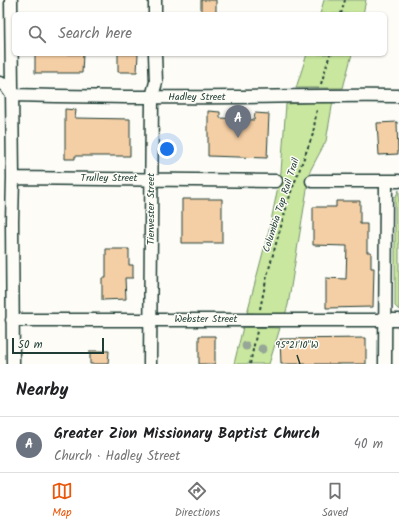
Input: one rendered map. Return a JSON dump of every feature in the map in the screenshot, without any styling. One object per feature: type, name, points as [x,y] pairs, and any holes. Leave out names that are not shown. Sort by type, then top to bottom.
[{"type":"street","points":[[11,0],[13,178],[6,221],[13,364]]},
{"type":"street","points":[[155,0],[155,12]]},
{"type":"street","name":"Tierwester Street","points":[[150,364],[152,97],[156,82],[155,56]]},
{"type":"street","points":[[0,83],[5,85],[12,95]]},
{"type":"street","name":"Hadley Street","points":[[12,95],[152,97],[257,97],[319,95],[399,96]]},
{"type":"street","name":"Trulley Street","points":[[13,178],[276,181]]},
{"type":"street","points":[[312,181],[399,181]]},
{"type":"street","points":[[385,364],[386,181]]},
{"type":"street","name":"Webster Street","points":[[12,320],[399,320]]},
{"type":"path","points":[[342,12],[345,0]]},
{"type":"path","points":[[321,87],[329,56]]},
{"type":"path","name":"Columbia Tap Rail Trail","points":[[260,312],[267,276],[291,192],[313,134],[318,103]]},
{"type":"path","points":[[250,364],[258,327]]},
{"type":"green space","points":[[324,0],[366,0],[363,12],[321,12]]},
{"type":"green space","points":[[306,56],[351,56],[343,88],[296,88]]},
{"type":"green space","points":[[333,101],[326,141],[310,171],[288,305],[285,315],[247,313],[270,226],[281,172],[286,104]]},
{"type":"green space","points":[[399,190],[399,310],[395,306],[395,198]]},
{"type":"green space","points":[[243,327],[280,328],[269,364],[234,364]]},
{"type":"building","points":[[201,0],[216,0],[216,12],[201,12]]},
{"type":"building","points":[[35,56],[83,56],[82,73],[35,73]]},
{"type":"building","points":[[118,56],[138,56],[137,72],[118,72]]},
{"type":"building","points":[[65,109],[76,110],[75,118],[130,119],[130,156],[75,156],[75,159],[65,159]]},
{"type":"building","points":[[208,111],[220,112],[220,118],[254,120],[255,113],[269,114],[267,158],[208,156]]},
{"type":"building","points":[[397,122],[398,154],[379,155],[377,123]]},
{"type":"building","points":[[182,199],[222,199],[222,243],[182,243]]},
{"type":"building","points":[[336,201],[360,201],[360,224],[367,224],[367,252],[371,252],[371,268],[374,268],[373,307],[326,308],[326,278],[346,279],[347,246],[313,245],[313,207],[336,207]]},
{"type":"building","points":[[106,249],[129,249],[129,265],[133,265],[133,278],[125,278],[126,299],[102,300],[102,278],[106,278]]},
{"type":"building","points":[[199,336],[215,336],[215,364],[199,364]]},
{"type":"building","points":[[366,338],[366,364],[281,364],[280,339]]},
{"type":"building","points":[[90,351],[109,351],[108,364],[90,364]]},
{"type":"place","name":"Greater Zion Missionary Baptist Church","points":[[238,138]]}]
